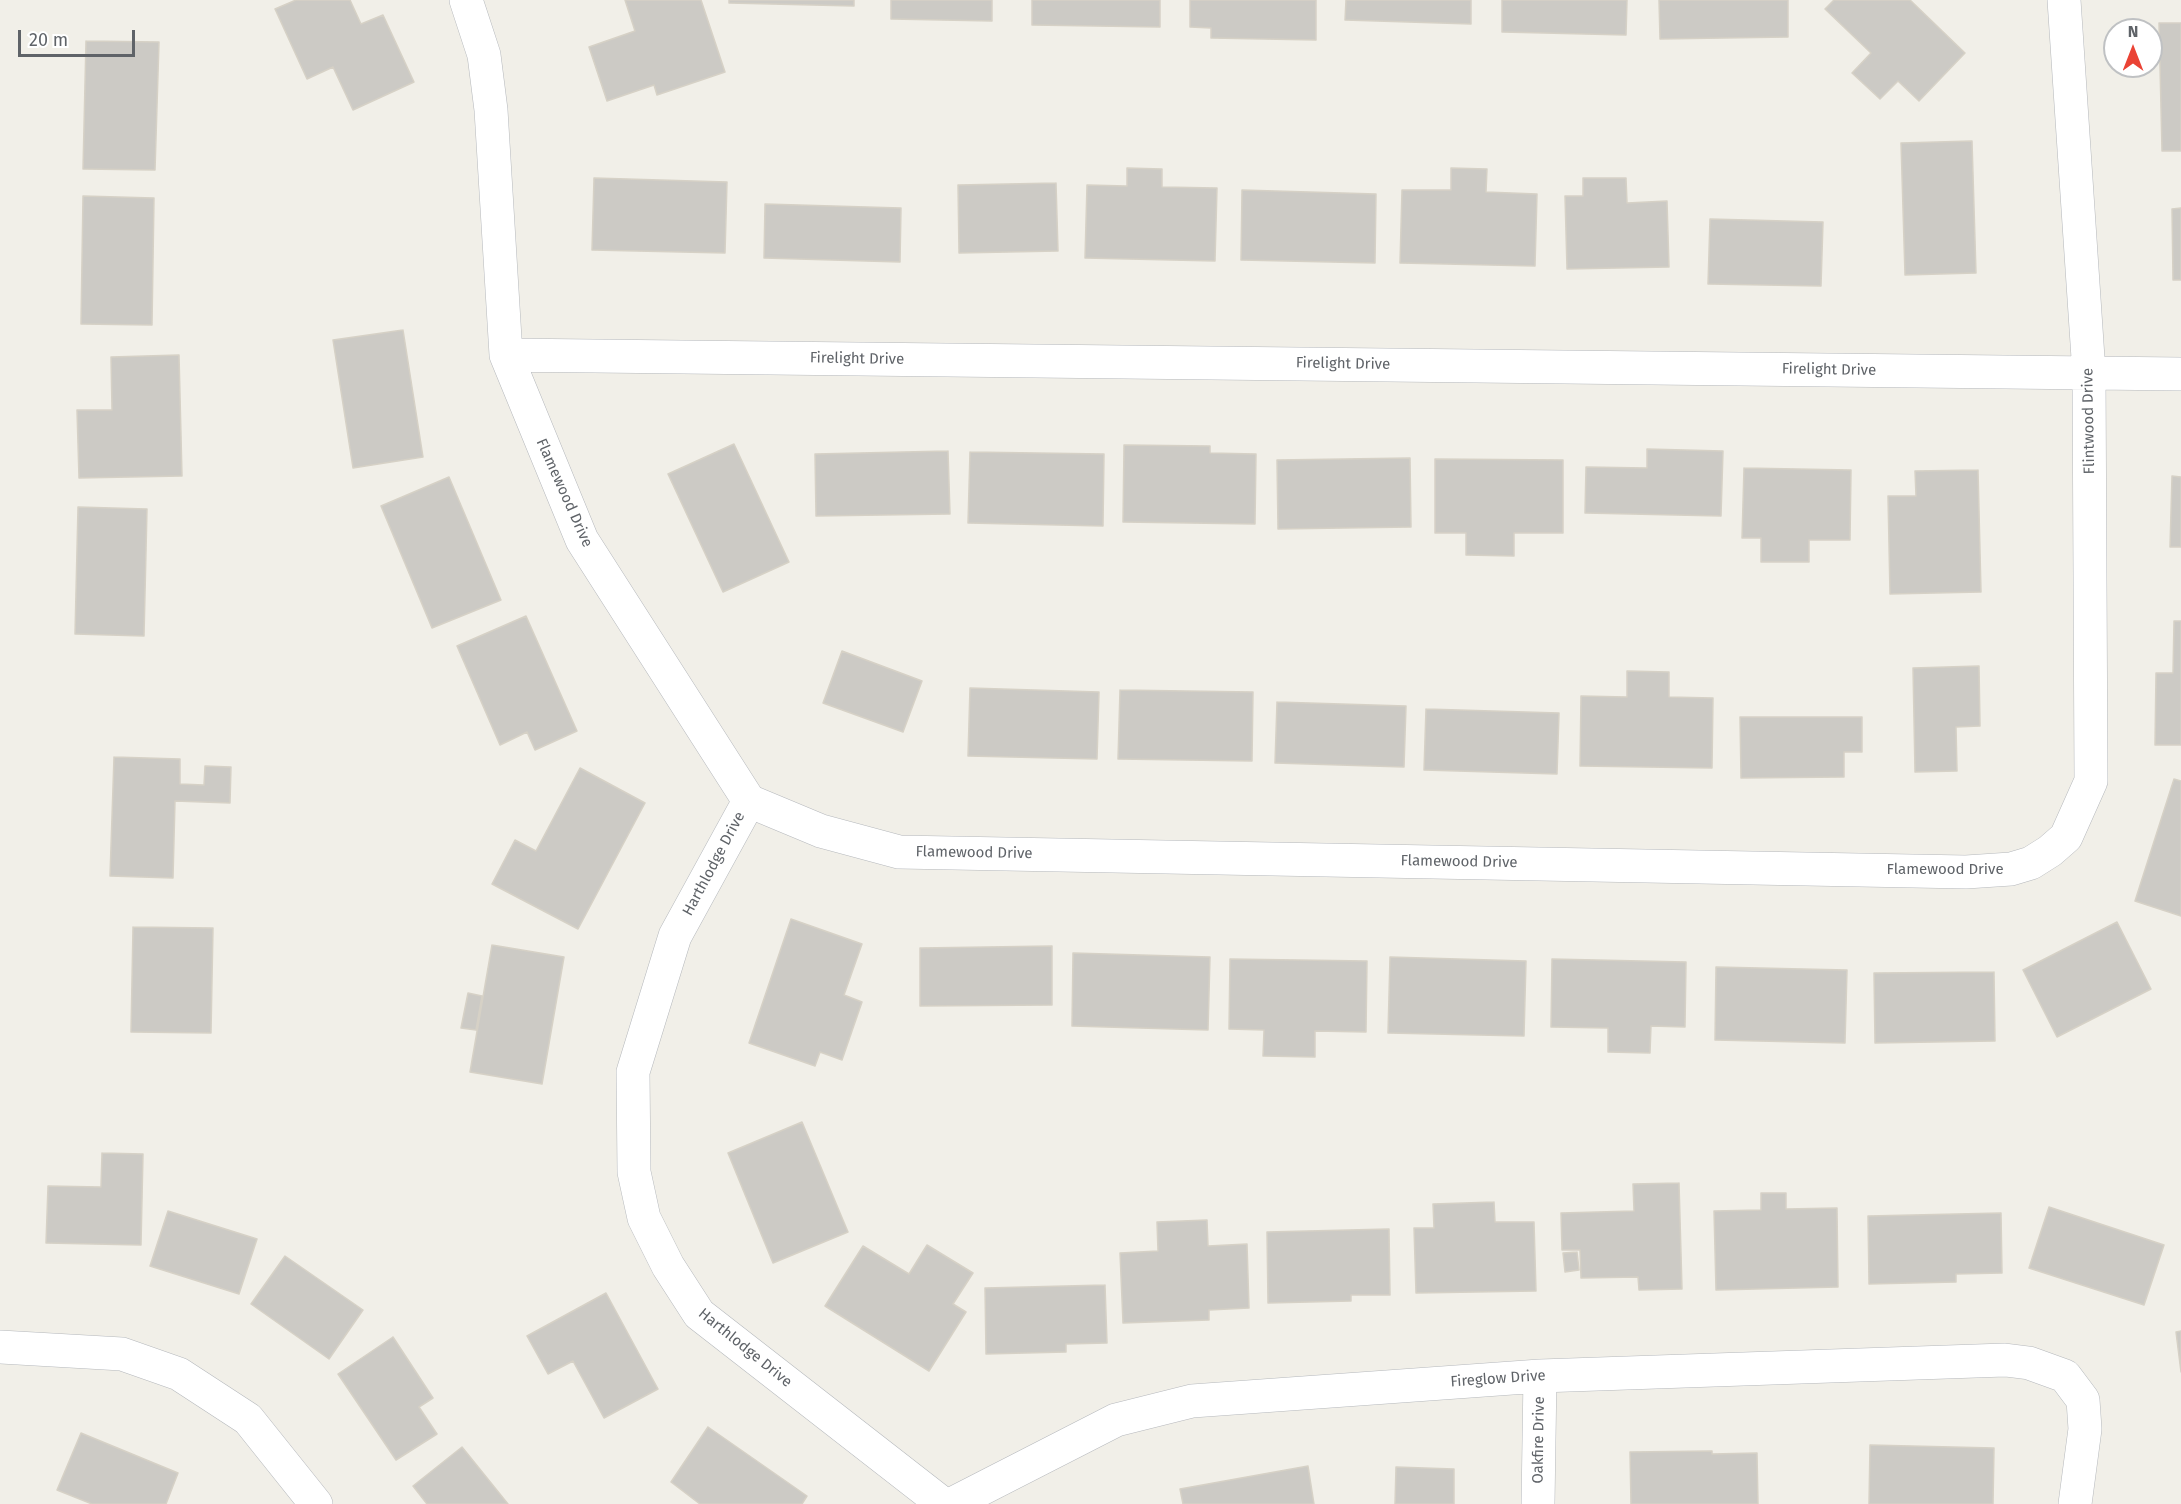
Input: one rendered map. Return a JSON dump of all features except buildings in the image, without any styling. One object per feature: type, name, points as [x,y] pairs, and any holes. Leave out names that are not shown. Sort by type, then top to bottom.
[{"type":"street","name":"Flamewood Drive","points":[[466,0],[484,55],[491,110],[506,355],[582,540],[748,801],[821,831],[899,852],[1966,872],[2011,869],[2031,863],[2066,837]]},
{"type":"street","name":"Flintwood Drive","points":[[2064,0],[2089,373],[2091,781],[2066,837]]},
{"type":"street","name":"Firelight Drive","points":[[506,355],[2181,374]]},
{"type":"street","name":"Harthlodge Drive","points":[[748,801],[675,936],[633,1072],[634,1172],[644,1218],[668,1266],[699,1314],[943,1504]]},
{"type":"street","points":[[0,1347],[122,1354],[179,1374],[248,1419],[316,1504]]},
{"type":"street","name":"Fireglow Drive","points":[[952,1504],[1116,1420],[1192,1401],[1540,1376],[2005,1360],[2029,1363],[2065,1376],[2083,1400],[2085,1429],[2075,1504]]},
{"type":"street","name":"Oakfire Drive","points":[[1538,1504],[1540,1376]]}]
